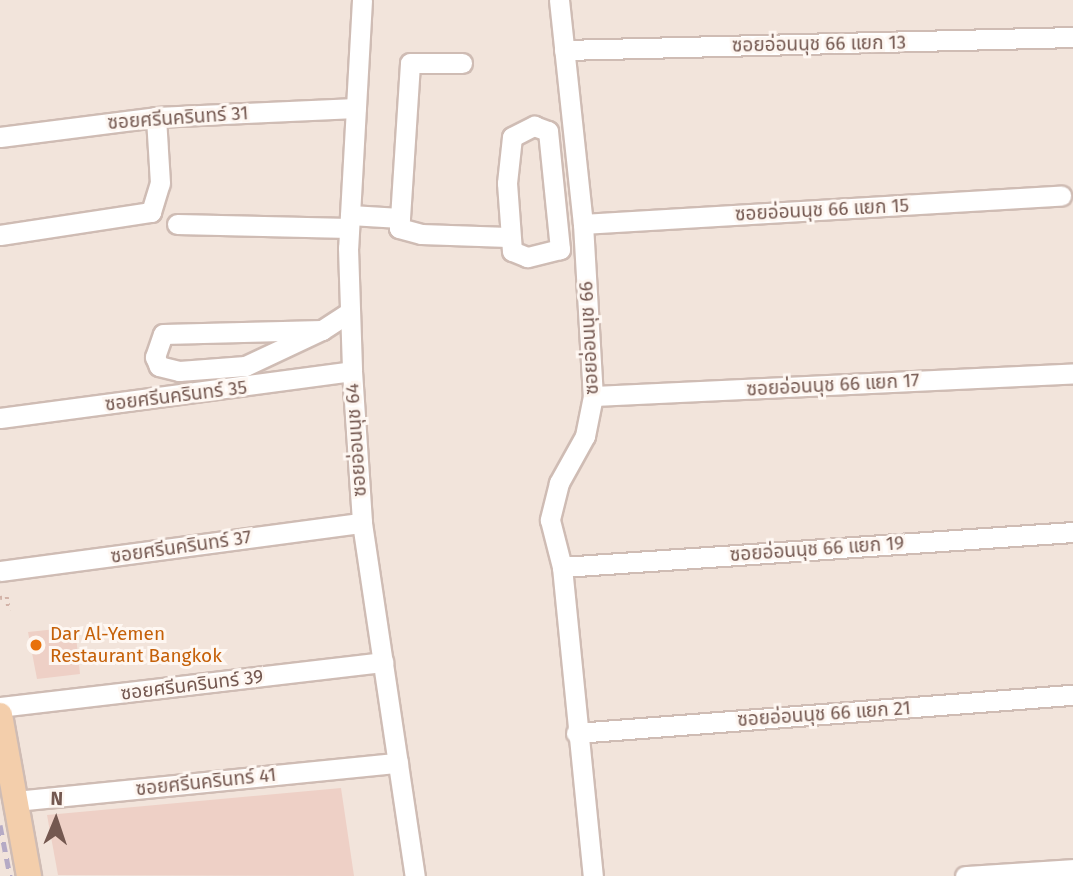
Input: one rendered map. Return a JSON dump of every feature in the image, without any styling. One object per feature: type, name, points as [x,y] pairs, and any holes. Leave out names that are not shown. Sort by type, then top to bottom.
[{"type":"main road","points":[[0,715],[29,876]]},
{"type":"street","name":"ซอยอ่อนนุช 64","points":[[362,0],[349,221],[352,371],[362,523],[415,876]]},
{"type":"street","name":"ซอยอ่อนนุช 66","points":[[559,0],[583,224],[593,396],[585,436],[559,484],[551,520],[562,567],[576,733],[593,876]]},
{"type":"street","name":"ซอยอ่อนนุช 66 แยก 13","points":[[564,50],[1065,38]]},
{"type":"street","points":[[462,63],[410,63],[399,229],[421,234],[508,237]]},
{"type":"street","name":"ซอยศรีนครินทร์ 31","points":[[0,137],[156,117],[356,108]]},
{"type":"street","points":[[0,235],[151,212],[160,183],[156,117]]},
{"type":"street","points":[[534,125],[548,131],[560,253],[527,257],[512,251],[508,237],[512,137],[534,125]]},
{"type":"street","name":"ซอยอ่อนนุช 66 แยก 15","points":[[583,224],[1061,197]]},
{"type":"street","points":[[177,225],[400,218]]},
{"type":"street","points":[[322,330],[173,332],[159,340],[155,357],[159,366],[179,371],[245,366],[322,330],[350,312]]},
{"type":"street","name":"ซอยศรีนครินทร์ 35","points":[[0,418],[352,371]]},
{"type":"street","name":"ซอยอ่อนนุช 66 แยก 17","points":[[593,396],[1073,373]]},
{"type":"street","name":"ซอยศรีนครินทร์ 37","points":[[0,571],[362,523]]},
{"type":"street","name":"ซอยอ่อนนุช 66 แยก 19","points":[[562,567],[1073,532]]},
{"type":"street","name":"ซอยศรีนครินทร์ 39","points":[[0,707],[383,662]]},
{"type":"street","name":"ซอยอ่อนนุช 66 แยก 21","points":[[576,733],[1073,695]]},
{"type":"street","name":"ซอยศรีนครินทร์ 41","points":[[15,802],[398,763]]},
{"type":"street","points":[[965,876],[1073,869]]},
{"type":"path","points":[[0,598],[7,597],[9,611]]},
{"type":"shaded area","points":[[0,0],[1073,0],[1073,876],[0,876]]},
{"type":"building","points":[[75,627],[80,674],[37,679],[28,632]]},
{"type":"building","points":[[341,788],[354,876],[58,875],[47,815]]},
{"type":"railway","points":[[0,825],[10,876]]},
{"type":"place","name":"Dar Al-Yemen Restaurant Bangkok","points":[[36,645]]}]
